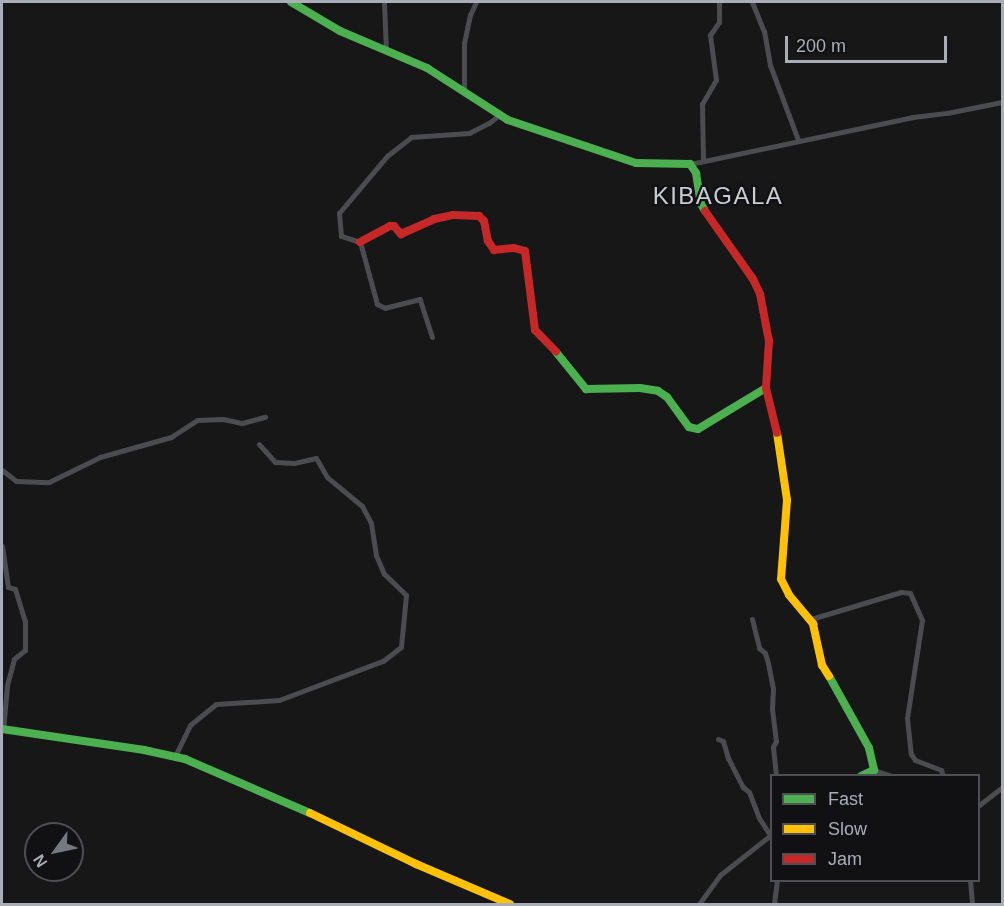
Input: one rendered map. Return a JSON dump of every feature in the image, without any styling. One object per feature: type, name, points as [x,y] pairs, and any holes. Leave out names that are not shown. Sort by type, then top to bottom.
[{"type":"street","points":[[291,2],[325,23],[386,52],[427,68],[499,115],[636,163],[690,164],[798,140],[1002,102]]},
{"type":"street","points":[[384,2],[386,52]]},
{"type":"street","points":[[464,93],[464,43],[470,15],[476,2]]},
{"type":"street","points":[[703,161],[702,104],[716,80],[710,35],[719,21],[719,2]]},
{"type":"street","points":[[752,2],[764,31],[770,65],[798,140]]},
{"type":"street","points":[[499,115],[469,133],[411,137],[399,145],[340,210],[341,236],[360,242],[390,226],[394,226],[401,234],[434,219],[453,215],[479,216],[482,218],[488,242],[494,250],[514,248],[525,251],[535,330],[539,337],[561,357],[586,389],[640,388],[658,391],[668,397],[689,427],[698,429],[766,388]]},
{"type":"street","points":[[690,164],[696,174],[705,210],[728,247],[753,279],[760,294],[769,341],[766,388],[776,428],[787,500],[781,579],[789,595],[811,619],[817,633],[822,665],[863,734],[874,770]]},
{"type":"street","points":[[360,242],[377,304],[385,308],[420,299],[432,337]]},
{"type":"street","points":[[2,470],[16,481],[49,482],[100,457],[171,437],[197,420],[223,419],[242,423],[265,417]]},
{"type":"street","points":[[175,756],[190,725],[216,704],[279,700],[382,661],[401,647],[406,595],[384,574],[376,555],[371,523],[363,506],[327,477],[316,458],[294,463],[275,462],[259,444]]},
{"type":"street","points":[[2,546],[8,587],[15,589],[22,604],[25,650],[14,659],[7,686],[2,730],[175,756],[249,785],[407,860],[510,904]]},
{"type":"street","points":[[811,619],[901,592],[910,593],[922,620],[907,718],[911,754],[915,760],[941,770],[943,774]]},
{"type":"street","points":[[752,619],[759,637],[759,648],[765,653],[773,689],[776,741],[773,747],[776,774]]},
{"type":"street","points":[[718,739],[723,741],[728,758],[743,787],[749,792],[759,818],[770,834]]},
{"type":"street","points":[[865,774],[874,770],[885,774]]},
{"type":"street","points":[[980,804],[1002,787]]},
{"type":"street","points":[[699,904],[720,875],[770,836]]},
{"type":"street","points":[[774,904],[777,882]]},
{"type":"street","points":[[970,882],[972,904]]},
{"type":"traffic: fast","points":[[291,2],[340,31],[427,68],[508,120],[636,163],[690,164],[696,173],[701,204],[705,211]]},
{"type":"traffic: fast","points":[[556,352],[586,389],[640,388],[658,391],[667,397],[689,427],[698,429],[766,388]]},
{"type":"traffic: fast","points":[[829,676],[869,748],[874,770],[865,774]]},
{"type":"traffic: fast","points":[[2,729],[144,750],[185,759],[310,813]]},
{"type":"traffic: slow","points":[[777,433],[787,500],[781,579],[789,595],[813,624],[822,665],[829,676]]},
{"type":"traffic: slow","points":[[310,813],[416,864],[510,904]]},
{"type":"traffic: jam","points":[[705,211],[753,279],[760,294],[769,341],[766,388],[777,433]]},
{"type":"traffic: jam","points":[[360,242],[390,226],[394,226],[401,234],[434,219],[453,215],[479,216],[484,221],[488,241],[494,250],[514,248],[525,251],[535,330],[556,352]]},
{"type":"district","name":"KIBAGALA","points":[[718,196]]}]
